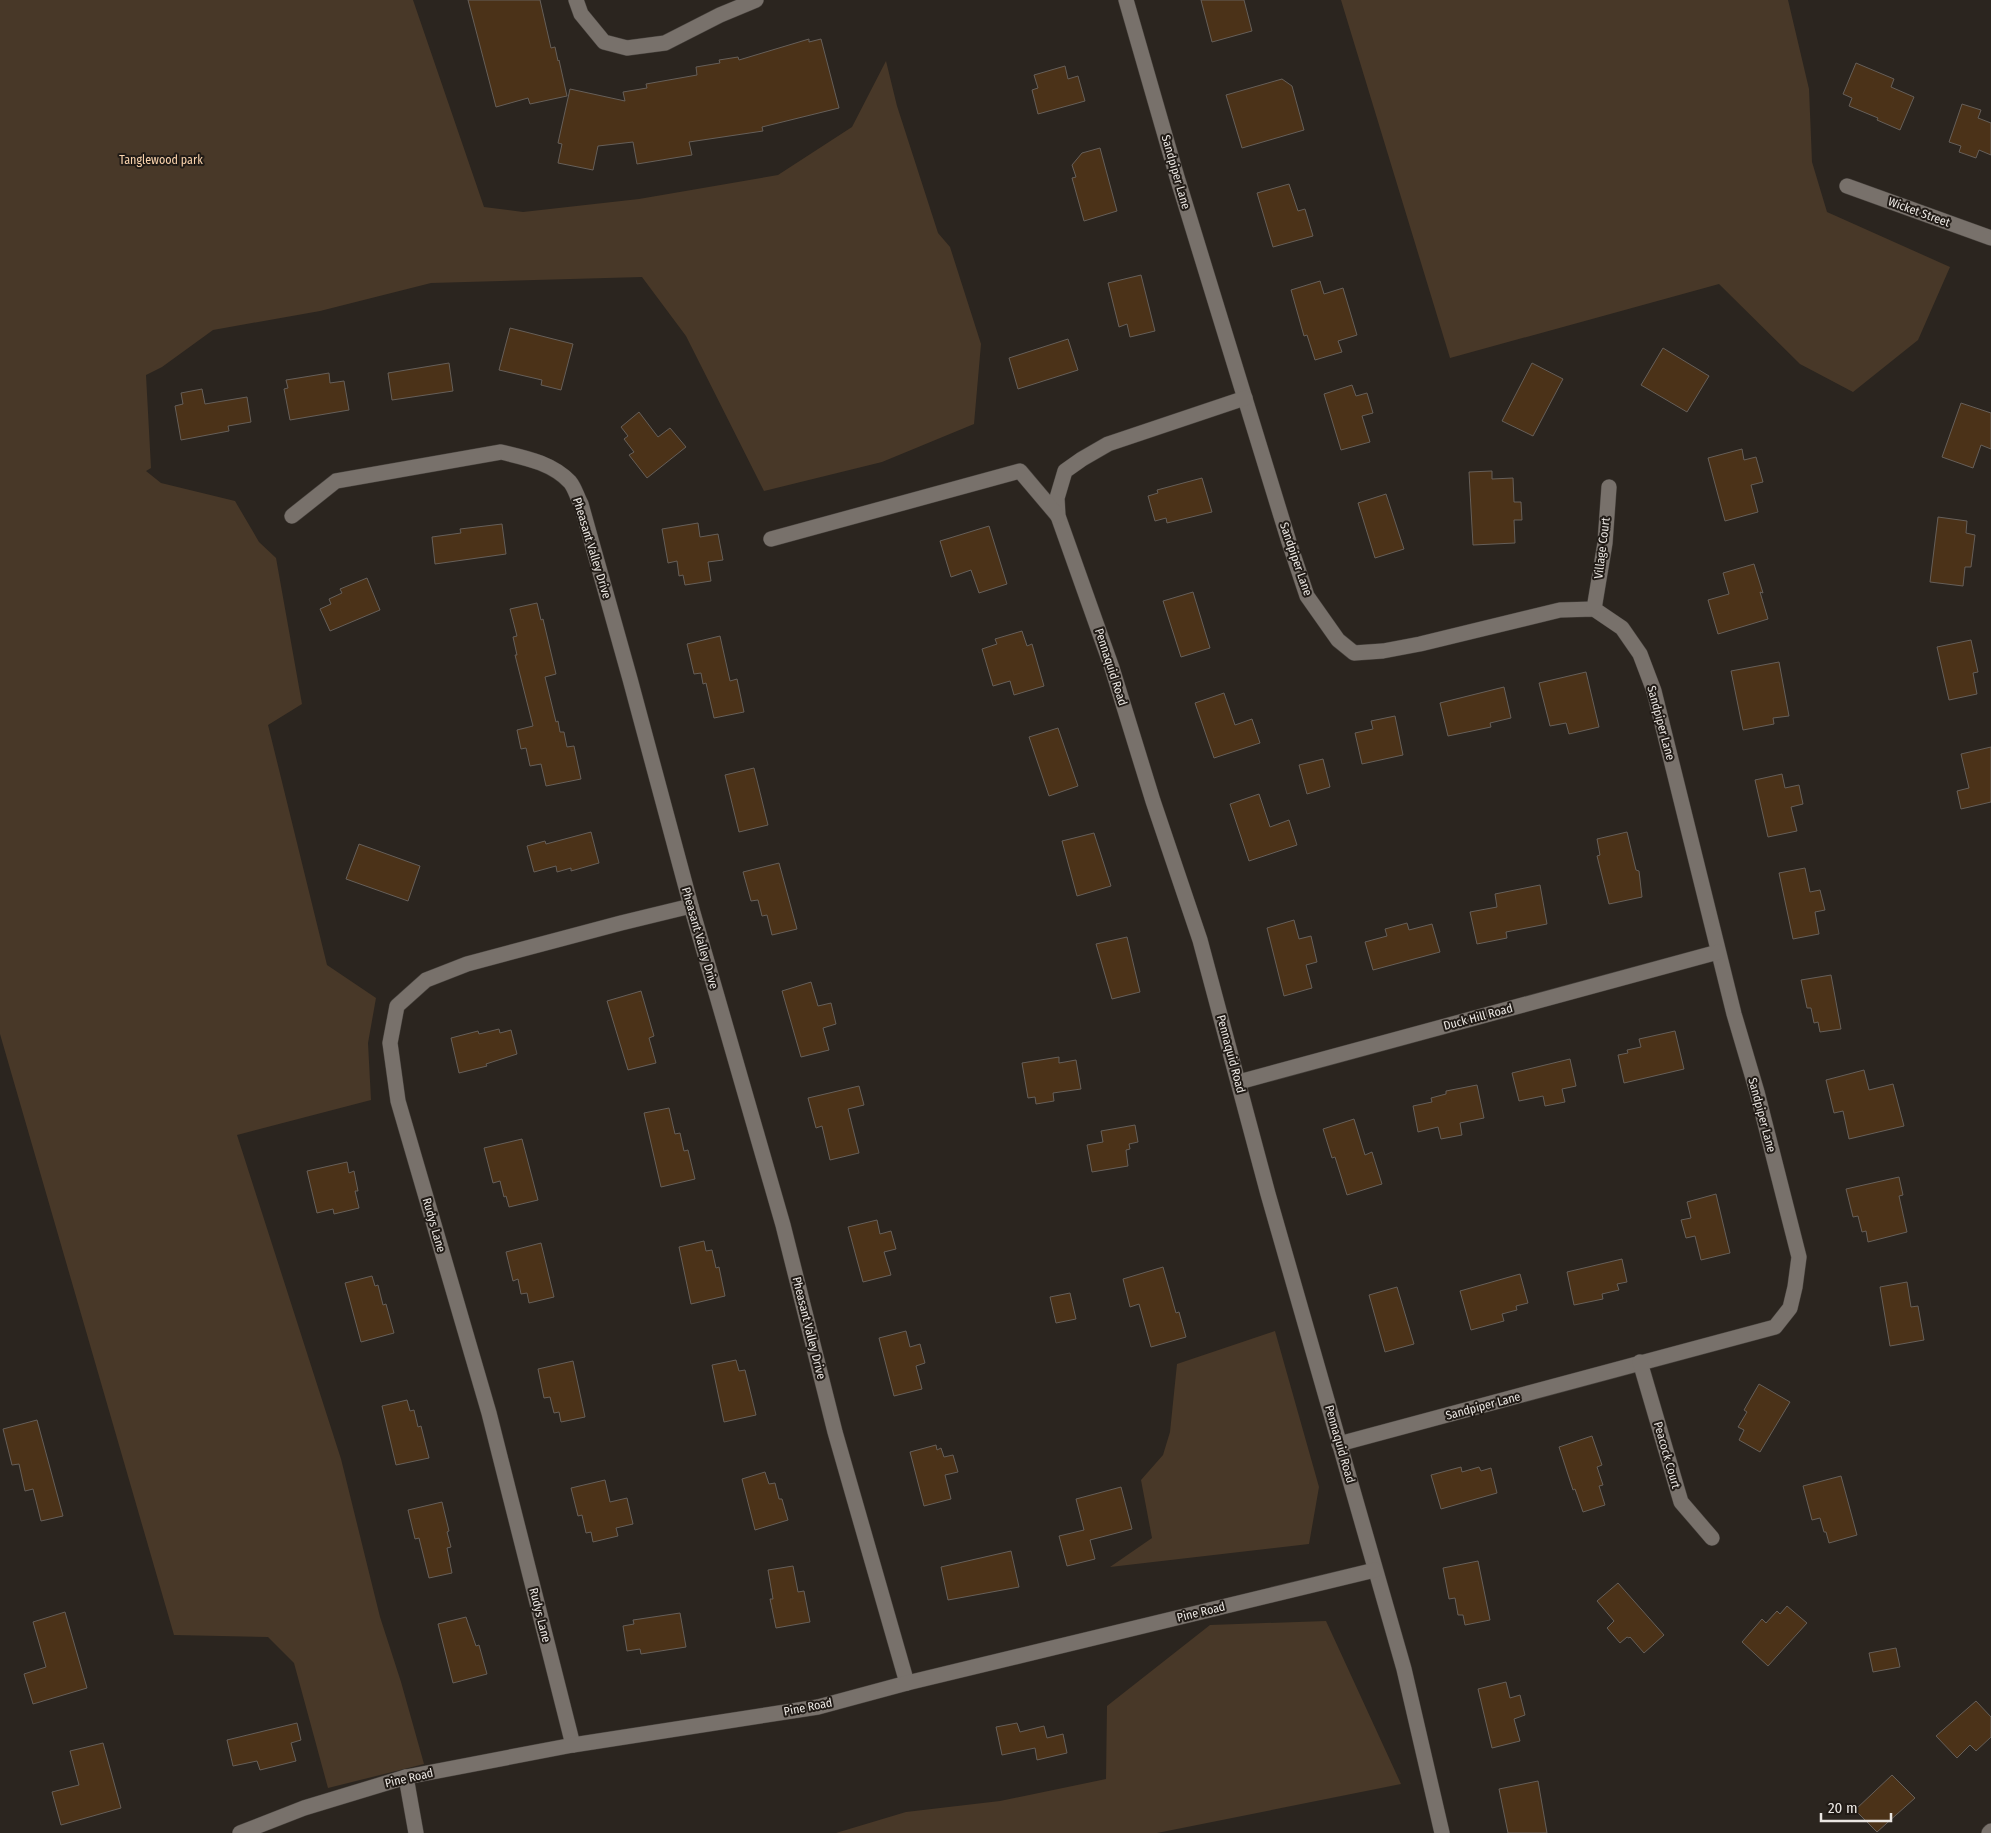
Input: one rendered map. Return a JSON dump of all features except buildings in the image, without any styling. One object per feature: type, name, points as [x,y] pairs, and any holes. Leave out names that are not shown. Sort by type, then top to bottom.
[{"type":"street","points":[[576,0],[580,14],[604,42],[627,48],[665,43],[720,15],[756,0]]},
{"type":"street","name":"Sandpiper Lane","points":[[1126,0],[1177,177],[1307,596],[1338,640],[1354,653],[1384,651],[1560,610],[1594,609],[1622,628],[1640,654],[1654,691],[1718,952],[1799,1257],[1790,1308],[1775,1327],[1340,1444]]},
{"type":"street","name":"Wicket Street","points":[[1847,186],[1991,238]]},
{"type":"street","name":"Pennaquid Road","points":[[1245,398],[1108,444],[1082,459],[1065,471],[1057,498],[1058,516],[1112,668],[1153,801],[1200,940],[1268,1194],[1404,1669],[1442,1833]]},
{"type":"street","name":"Pheasant Valley Drive","points":[[292,516],[336,481],[501,452],[527,458],[552,467],[571,483],[580,504],[591,541],[690,906],[783,1225],[835,1432],[907,1683]]},
{"type":"street","points":[[771,539],[1020,471],[1058,516]]},
{"type":"street","name":"Village Court","points":[[1594,609],[1605,543],[1609,487]]},
{"type":"street","name":"Rudys Lane","points":[[573,1745],[489,1413],[398,1101],[390,1043],[397,1006],[426,980],[467,964],[690,906]]},
{"type":"street","name":"Duck Hill Road","points":[[1239,1082],[1718,952]]},
{"type":"street","name":"Peacock Court","points":[[1640,1362],[1681,1502],[1712,1538]]},
{"type":"street","name":"Pine Road","points":[[240,1833],[304,1808],[406,1777],[573,1745],[818,1707],[907,1683],[1375,1570]]},
{"type":"street","points":[[406,1777],[416,1833]]},
{"type":"green space","name":"Tanglewood park","points":[[0,0],[413,0],[484,207],[523,212],[639,199],[778,175],[852,127],[886,61],[897,106],[938,233],[950,247],[981,344],[974,424],[882,462],[764,491],[686,336],[642,277],[431,283],[320,311],[213,330],[162,367],[146,375],[151,468],[146,471],[161,483],[235,501],[259,542],[276,558],[302,704],[268,725],[327,965],[376,998],[368,1043],[371,1100],[237,1135],[341,1459],[380,1617],[424,1764],[328,1788],[294,1663],[268,1637],[174,1635],[0,1034]]},
{"type":"green space","points":[[1341,0],[1788,0],[1809,89],[1812,162],[1827,212],[1950,267],[1918,340],[1853,392],[1800,364],[1719,284],[1450,358]]},
{"type":"green space","points":[[1275,1331],[1319,1487],[1309,1544],[1110,1567],[1152,1538],[1141,1480],[1163,1455],[1170,1432],[1177,1364]]},
{"type":"green space","points":[[1326,1621],[1401,1784],[1157,1833],[836,1833],[906,1812],[1000,1801],[1106,1779],[1107,1706],[1210,1625]]}]
